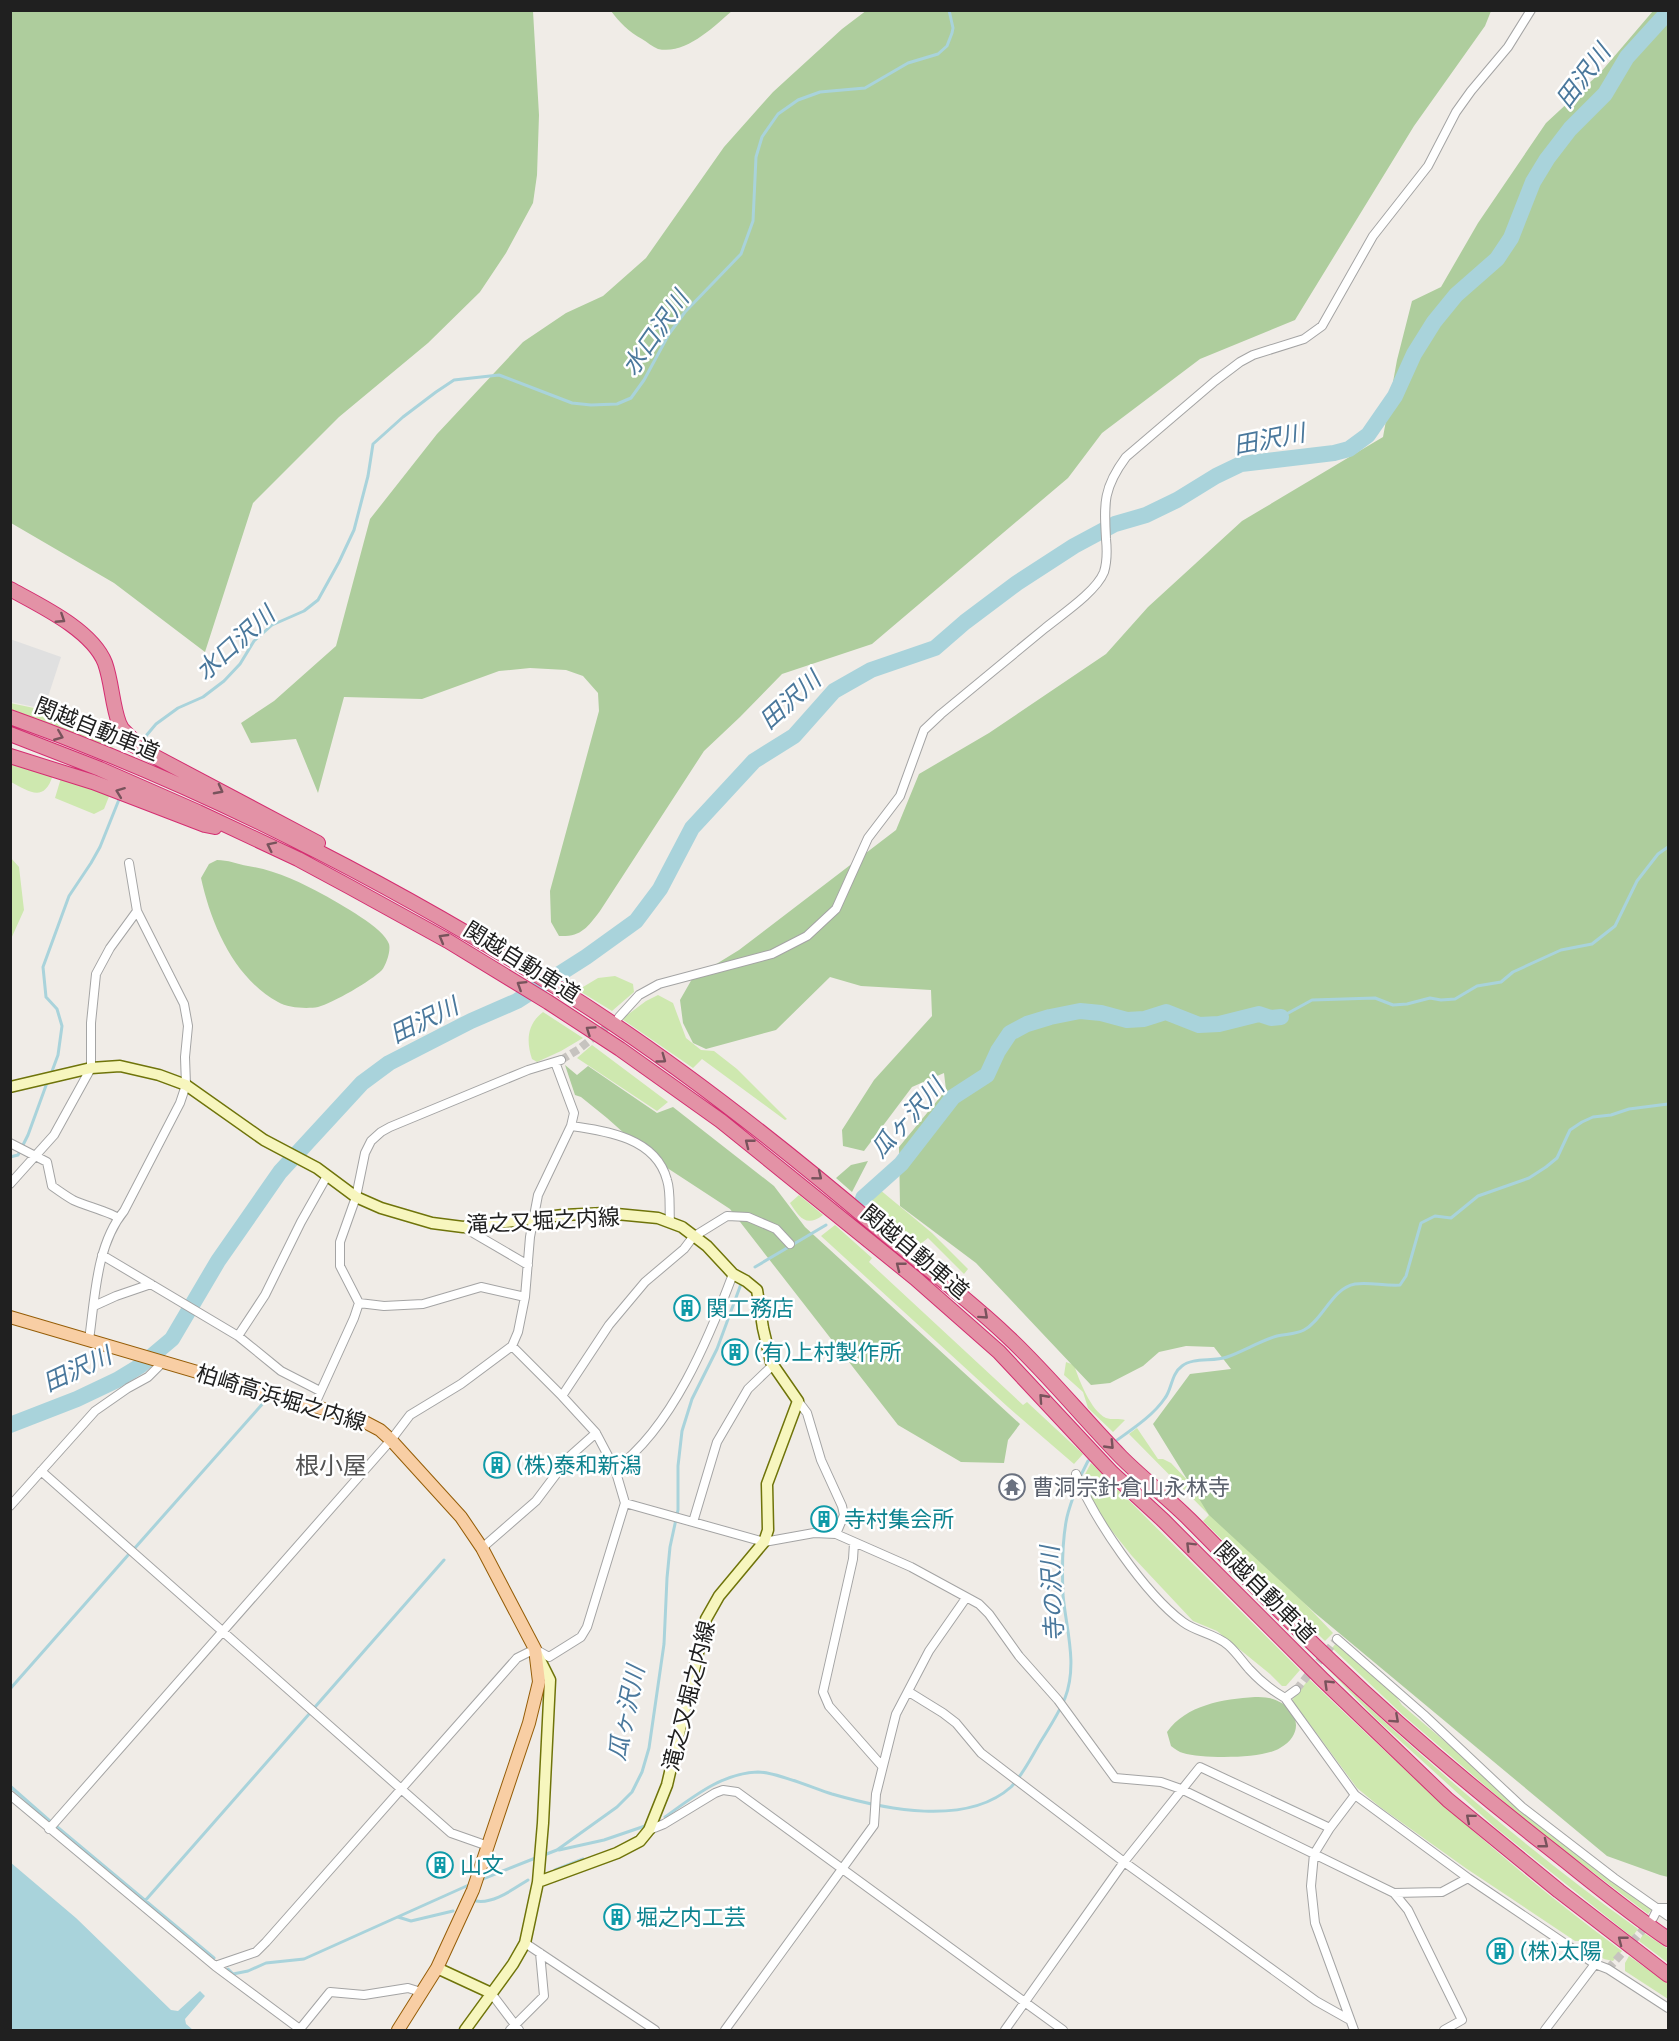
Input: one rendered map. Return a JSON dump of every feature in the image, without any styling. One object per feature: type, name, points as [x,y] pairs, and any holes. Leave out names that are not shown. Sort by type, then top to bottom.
[{"type":"highway","points":[[10,589],[75,628],[98,649],[106,665],[120,733],[143,750],[326,846],[344,866]]},
{"type":"highway","name":"関越自動車道","points":[[10,717],[160,778],[344,866],[463,931],[562,991],[636,1040],[740,1116],[935,1272],[1008,1336],[1125,1461],[1187,1517],[1332,1663],[1487,1799],[1668,1939]]},
{"type":"highway","name":"関越自動車道","points":[[10,734],[100,769],[205,825],[243,833],[350,887],[494,968],[548,1002],[620,1049],[721,1121],[915,1278],[999,1352],[1112,1473],[1164,1521],[1322,1679],[1448,1800],[1559,1892],[1668,1975]]},
{"type":"highway","points":[[10,756],[150,797]]},
{"type":"main road","name":"滝之又堀之内線","points":[[10,1087],[91,1068],[120,1066],[159,1076],[186,1085],[271,1144],[317,1168],[356,1197],[381,1208],[432,1223],[463,1227],[534,1218],[606,1214],[658,1218],[670,1222],[682,1227],[707,1246],[733,1274],[757,1290],[763,1329],[773,1365],[798,1401]]},
{"type":"main road","name":"柏崎高浜堀之内線","points":[[10,1317],[361,1420],[380,1430],[392,1440],[462,1517],[483,1548],[535,1649],[539,1682],[529,1723],[473,1890],[437,1968],[398,2031]]},
{"type":"main road","points":[[764,1542],[768,1530],[767,1484],[798,1401]]},
{"type":"main road","name":"滝之又堀之内線","points":[[649,1830],[667,1785],[706,1619],[718,1596],[764,1542]]},
{"type":"main road","points":[[465,2031],[513,1964],[525,1943],[538,1881],[550,1680],[535,1649]]},
{"type":"main road","points":[[538,1881],[616,1853],[640,1841],[649,1830]]},
{"type":"main road","points":[[437,1968],[491,1993]]},
{"type":"street","points":[[619,1017],[639,995],[658,984],[772,954],[807,936],[836,909],[868,838],[900,796],[924,730],[1078,601],[1100,579],[1105,570],[1107,547],[1105,500],[1108,487],[1121,465],[1148,438],[1240,362],[1253,355],[1304,339],[1322,326],[1373,236],[1428,166],[1456,112],[1508,47],[1531,10]]},
{"type":"street","points":[[89,1340],[102,1255],[118,1218],[124,1211],[175,1116],[186,1085],[185,1057],[188,1026],[184,1004],[137,911],[129,862]]},
{"type":"street","points":[[10,1184],[54,1134],[91,1068],[91,1023],[96,974],[110,948],[137,911]]},
{"type":"street","points":[[49,1829],[392,1440],[410,1415],[461,1384],[512,1346],[518,1332],[525,1297],[530,1237],[538,1194],[571,1126],[574,1113],[558,1061],[528,1070],[381,1132],[371,1142],[365,1153],[356,1197],[340,1242],[340,1266],[358,1303],[354,1318],[314,1406]]},
{"type":"street","points":[[571,1126],[596,1130],[637,1142],[650,1150],[668,1180],[670,1222]]},
{"type":"street","points":[[10,1143],[47,1162],[52,1186],[72,1199],[118,1218]]},
{"type":"street","points":[[238,1336],[265,1295],[301,1222],[327,1176]]},
{"type":"street","points":[[562,1396],[609,1325],[645,1282],[684,1249],[693,1237],[727,1216],[748,1217],[776,1229],[790,1244]]},
{"type":"street","points":[[463,1227],[528,1265]]},
{"type":"street","points":[[102,1255],[238,1336],[281,1371],[320,1391]]},
{"type":"street","points":[[615,1469],[627,1460],[661,1423],[707,1338],[733,1274]]},
{"type":"street","points":[[94,1306],[151,1284]]},
{"type":"street","points":[[358,1303],[384,1306],[423,1304],[481,1287],[525,1297]]},
{"type":"street","points":[[215,1966],[256,1952],[267,1942],[517,1658],[535,1649],[549,1657],[581,1637],[587,1627],[625,1503],[615,1469],[596,1433],[512,1346]]},
{"type":"street","points":[[10,1506],[95,1411],[148,1377],[160,1361]]},
{"type":"street","points":[[693,1522],[717,1442],[748,1389],[773,1365]]},
{"type":"street","points":[[798,1401],[807,1413],[821,1460],[842,1506],[844,1515],[836,1534]]},
{"type":"street","points":[[483,1548],[536,1501],[569,1457],[596,1433]]},
{"type":"street","points":[[41,1471],[452,1833],[489,1846]]},
{"type":"street","points":[[1076,1475],[1082,1489],[1137,1575],[1184,1623],[1227,1644],[1251,1672],[1270,1689],[1285,1698],[1354,1795],[1468,1878],[1595,1964],[1608,1969],[1668,2008]]},
{"type":"street","points":[[625,1503],[764,1542],[814,1533],[836,1534],[911,1567],[979,1604],[989,1614],[1019,1656],[1058,1700],[1115,1778],[1161,1782],[1181,1789],[1394,1893],[1408,1910],[1462,2020],[1444,2031]]},
{"type":"street","points":[[854,1543],[853,1558],[823,1692],[829,1706],[882,1766]]},
{"type":"street","points":[[725,2031],[874,1825],[876,1794],[896,1714],[929,1651],[966,1598]]},
{"type":"street","points":[[1336,1639],[1424,1715],[1522,1807],[1614,1878],[1668,1916]]},
{"type":"street","points":[[1285,1698],[1296,1690]]},
{"type":"street","points":[[909,1692],[956,1723],[981,1753],[1124,1862],[1316,2001],[1348,2019]]},
{"type":"street","points":[[1005,2031],[1124,1862],[1200,1767],[1330,1828]]},
{"type":"street","points":[[649,1830],[664,1824],[715,1793],[730,1790],[737,1792],[1063,2031]]},
{"type":"street","points":[[10,1795],[215,1966],[301,2030],[330,1992],[363,1995],[408,1989],[421,1992]]},
{"type":"street","points":[[1354,1795],[1314,1854],[1311,1886],[1315,1923],[1354,2031]]},
{"type":"street","points":[[1394,1893],[1442,1892],[1468,1878]]},
{"type":"street","points":[[1658,1908],[1668,1908]]},
{"type":"street","points":[[1653,1918],[1658,1908]]},
{"type":"street","points":[[525,1943],[655,2031]]},
{"type":"street","points":[[491,1993],[515,2029],[544,1996],[540,1953]]},
{"type":"street","points":[[1545,2031],[1595,1964]]},
{"type":"green space","points":[[11,10],[533,11],[539,115],[537,175],[533,203],[506,253],[480,292],[428,343],[339,417],[253,503],[205,652],[114,583],[11,523]]},
{"type":"green space","points":[[867,10],[1491,11],[1485,26],[1414,126],[1295,320],[1200,359],[1102,433],[1068,478],[872,644],[782,674],[704,751],[591,922],[578,933],[559,936],[551,922],[550,891],[599,711],[598,693],[583,676],[566,670],[530,668],[499,671],[422,699],[344,697],[318,793],[296,739],[251,743],[241,723],[274,701],[336,646],[370,519],[437,434],[523,342],[566,313],[603,296],[646,258],[724,147],[773,92],[842,29]]},
{"type":"green space","points":[[611,11],[732,11],[708,32],[689,44],[668,50],[658,49],[637,36]]},
{"type":"green space","points":[[1653,11],[1668,11],[1668,1877],[1607,1856],[1315,1613],[1209,1515],[1153,1424],[1190,1374],[1231,1369],[1214,1347],[1186,1346],[1159,1352],[1143,1366],[1110,1383],[1091,1385],[976,1263],[900,1206],[899,1147],[946,1090],[944,1073],[912,1087],[864,1151],[843,1146],[842,1130],[874,1080],[932,1016],[931,990],[861,986],[830,977],[776,1030],[706,1049],[693,1043],[683,1023],[680,1000],[692,979],[739,950],[896,830],[919,774],[989,733],[1106,654],[1148,607],[1242,521],[1383,437],[1397,360],[1412,301],[1441,287],[1478,223],[1546,123],[1600,73]]},
{"type":"green space","points":[[10,703],[34,708],[108,738],[115,743],[111,751],[11,709]]},
{"type":"green space","points":[[10,761],[53,775],[49,784],[41,792],[36,793],[11,782]]},
{"type":"green space","points":[[61,778],[110,794],[104,809],[94,814],[55,798]]},
{"type":"green space","points":[[11,858],[19,867],[24,910],[11,939]]},
{"type":"green space","points":[[217,860],[268,870],[287,877],[361,917],[379,931],[389,944],[389,954],[384,968],[352,991],[318,1007],[287,1006],[262,992],[237,964],[227,948],[205,896],[201,878],[209,864]]},
{"type":"green space","points":[[615,976],[633,984],[634,992],[612,1011],[578,990],[598,978]]},
{"type":"green space","points":[[658,995],[673,1003],[686,1038],[701,1050],[714,1051],[737,1069],[787,1119],[785,1120],[702,1059],[693,1068],[622,1019]]},
{"type":"green space","points":[[543,1012],[583,1038],[537,1062],[532,1059],[530,1052],[529,1033],[534,1022]]},
{"type":"green space","points":[[592,1045],[668,1102],[657,1111],[577,1058]]},
{"type":"green space","points":[[565,1065],[577,1075],[588,1066],[657,1113],[673,1107],[774,1186],[805,1227],[1020,1424],[1008,1440],[1004,1463],[961,1462],[898,1425],[730,1209],[652,1158],[607,1118],[581,1097],[575,1095]]},
{"type":"green space","points":[[868,1161],[852,1192],[836,1178],[851,1165]]},
{"type":"green space","points":[[879,1189],[932,1233],[968,1269],[964,1274],[928,1238],[918,1246],[866,1201]]},
{"type":"green space","points":[[799,1195],[823,1215],[812,1221],[807,1221],[800,1216],[790,1203]]},
{"type":"green space","points":[[835,1225],[872,1258],[869,1262],[1023,1405],[1027,1402],[1083,1454],[1074,1464],[1008,1407],[821,1236]]},
{"type":"green space","points":[[1066,1362],[1074,1365],[1095,1409],[1108,1419],[1125,1420],[1113,1432],[1088,1408],[1083,1392],[1064,1375]]},
{"type":"green space","points":[[1137,1428],[1158,1459],[1171,1463],[1333,1633],[1325,1641],[1203,1521],[1209,1515],[1129,1434]]},
{"type":"green space","points":[[1091,1463],[1300,1670],[1286,1686],[1282,1686],[1217,1631],[1193,1621],[1132,1556],[1104,1521],[1082,1480]]},
{"type":"green space","points":[[1337,1642],[1391,1689],[1402,1705],[1522,1807],[1653,1908],[1648,1914],[1533,1827],[1403,1715],[1332,1648]]},
{"type":"green space","points":[[1323,1664],[1398,1734],[1515,1835],[1638,1929],[1632,1937],[1496,1828],[1375,1718]]},
{"type":"green space","points":[[1309,1679],[1500,1854],[1580,1920],[1622,1951],[1613,1961],[1604,1959],[1467,1869],[1357,1788],[1292,1700]]},
{"type":"green space","points":[[1255,1697],[1278,1701],[1292,1712],[1296,1727],[1294,1734],[1289,1742],[1280,1748],[1261,1754],[1218,1757],[1183,1753],[1171,1746],[1167,1732],[1184,1715],[1206,1705]]},
{"type":"green space","points":[[1644,1933],[1668,1949],[1668,1963],[1639,1941]]},
{"type":"green space","points":[[1629,1956],[1668,1984],[1668,1999],[1625,1971],[1625,1963]]},
{"type":"shaded area","points":[[10,639],[61,657],[44,709],[11,702]]},
{"type":"water","points":[[10,1862],[76,1918],[171,2010],[178,2011],[200,1991],[205,1996],[185,2019],[186,2024],[193,2030],[11,2030]]},
{"type":"waterway","name":"水口沢川","points":[[140,743],[156,724],[178,708],[203,697],[224,681],[240,664],[254,641],[272,625],[304,611],[318,600],[354,530],[368,476],[373,444],[436,392],[454,380],[499,375],[572,403],[617,404],[631,398],[644,380],[669,334],[685,312],[741,254],[753,221],[756,157],[762,137],[778,114],[798,100],[820,92],[865,88],[908,63],[938,54],[947,46],[952,33],[949,10]]},
{"type":"waterway","name":"田沢川","points":[[10,1425],[77,1399],[117,1380],[140,1366],[172,1339],[218,1261],[280,1172],[362,1083],[389,1063],[471,1021],[517,1001],[586,957],[636,921],[660,889],[692,828],[754,761],[794,736],[834,691],[871,670],[935,648],[1017,583],[1074,546],[1115,524],[1146,515],[1241,464],[1334,453],[1349,449],[1368,435],[1395,396],[1414,354],[1434,322],[1456,295],[1497,259],[1511,238],[1533,182],[1547,159],[1570,129],[1605,94],[1627,57],[1668,12]]},
{"type":"waterway","name":"水口沢川","points":[[51,1074],[58,1055],[62,1026],[57,1009],[46,997],[43,967],[69,896],[100,847],[120,797]]},
{"type":"waterway","points":[[1281,1017],[1312,1000],[1375,998],[1393,1005],[1430,998],[1455,999],[1477,986],[1501,982],[1513,972],[1561,950],[1592,944],[1615,926],[1637,881],[1658,854],[1668,847]]},
{"type":"waterway","name":"瓜ヶ沢川","points":[[863,1198],[901,1164],[953,1097],[987,1075],[998,1051],[1010,1033],[1027,1024],[1080,1011],[1101,1013],[1127,1020],[1144,1019],[1166,1012],[1199,1025],[1219,1024],[1259,1014],[1271,1018],[1281,1017]]},
{"type":"waterway","name":"水口沢川","points":[[10,1157],[18,1155],[28,1135],[48,1080]]},
{"type":"waterway","name":"寺の沢川","points":[[1113,1443],[1160,1405],[1178,1369],[1182,1366],[1187,1363],[1227,1357],[1271,1338],[1304,1330],[1317,1319],[1340,1291],[1355,1284],[1400,1285],[1406,1276],[1421,1223],[1435,1216],[1451,1218],[1478,1196],[1529,1178],[1557,1158],[1570,1130],[1582,1122],[1593,1117],[1611,1115],[1629,1109],[1668,1104]]},
{"type":"waterway","name":"瓜ヶ沢川","points":[[755,1267],[826,1225]]},
{"type":"waterway","name":"瓜ヶ沢川","points":[[544,1855],[557,1850],[617,1807],[632,1792],[642,1772],[649,1748],[664,1644],[670,1547],[678,1510],[678,1466],[682,1431],[692,1399],[717,1349],[741,1284]]},
{"type":"waterway","points":[[134,1549],[265,1401]]},
{"type":"waterway","name":"寺の沢川","points":[[1080,1477],[1088,1461],[1093,1458]]},
{"type":"waterway","name":"寺の沢川","points":[[665,1817],[708,1787],[745,1773],[766,1773],[853,1800],[924,1811],[948,1811],[971,1807],[993,1799],[1011,1787],[1057,1715],[1069,1685],[1071,1659],[1062,1567],[1067,1517],[1078,1483]]},
{"type":"waterway","points":[[10,1689],[129,1554]]},
{"type":"waterway","points":[[315,1707],[444,1560]]},
{"type":"waterway","points":[[144,1902],[310,1713]]},
{"type":"waterway","points":[[10,1786],[51,1822]]},
{"type":"waterway","points":[[56,1826],[214,1958]]},
{"type":"waterway","name":"寺の沢川","points":[[559,1850],[604,1840],[645,1826]]},
{"type":"waterway","name":"瓜ヶ沢川","points":[[480,1880],[538,1857]]},
{"type":"waterway","points":[[555,1870],[583,1859]]},
{"type":"waterway","points":[[476,1901],[496,1898],[528,1880]]},
{"type":"waterway","name":"瓜ヶ沢川","points":[[228,1969],[233,1974],[248,1971],[266,1963],[304,1959],[471,1884]]},
{"type":"waterway","points":[[398,1917],[411,1921],[453,1911]]},
{"type":"tunnel","points":[[561,1060],[613,1022]]},
{"type":"tunnel","points":[[1296,1690],[1337,1639]]},
{"type":"tunnel","points":[[1608,1969],[1649,1923]]},
{"type":"place","name":"関工務店","points":[[687,1308]]},
{"type":"place","name":"(有)上村製作所","points":[[735,1352]]},
{"type":"place","name":"(株)泰和新潟","points":[[497,1465]]},
{"type":"place","name":"曹洞宗針倉山永林寺","points":[[1012,1487]]},
{"type":"place","name":"寺村集会所","points":[[824,1519]]},
{"type":"place","name":"山文","points":[[440,1865]]},
{"type":"place","name":"堀之内工芸","points":[[617,1917]]},
{"type":"place","name":"(株)太陽","points":[[1500,1951]]},
{"type":"district","name":"根小屋","points":[[331,1465]]}]
